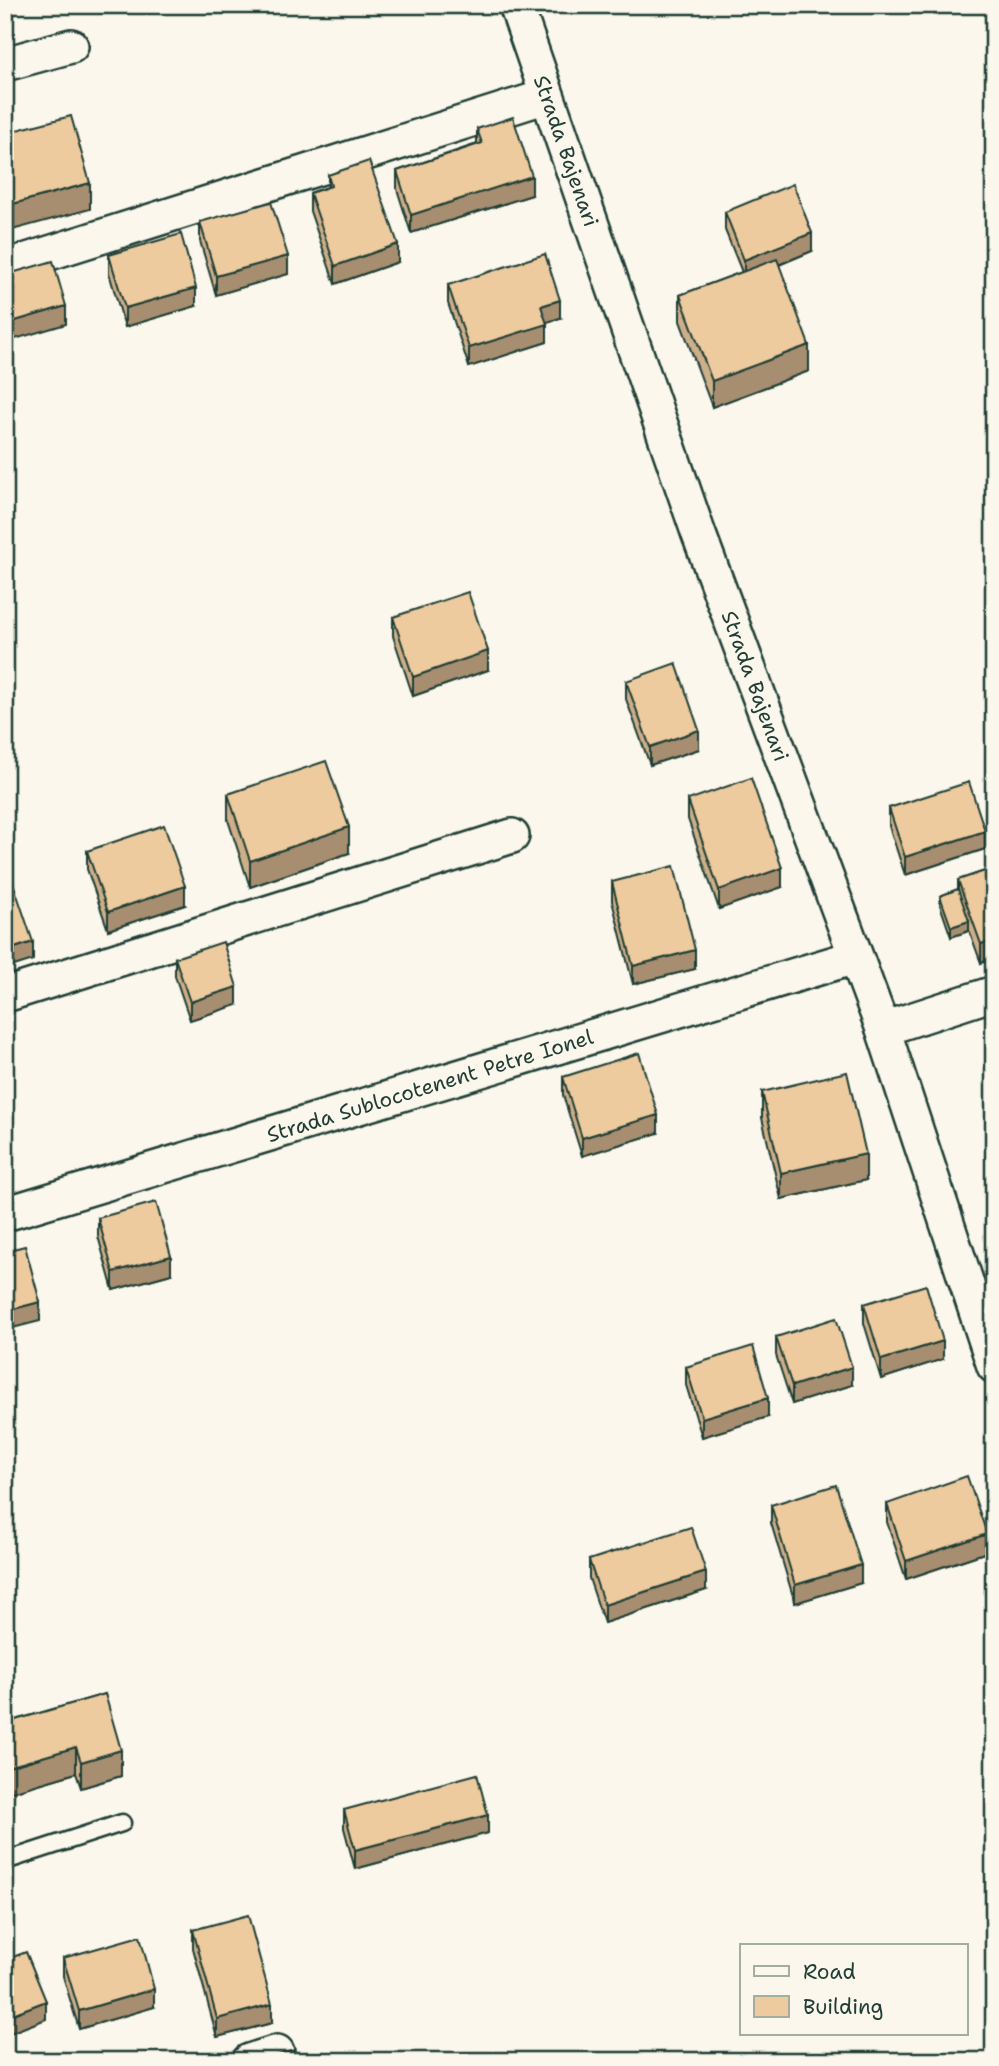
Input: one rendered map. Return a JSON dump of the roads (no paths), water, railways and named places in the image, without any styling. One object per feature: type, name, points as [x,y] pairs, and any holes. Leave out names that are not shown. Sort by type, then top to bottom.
[{"type":"street","name":"Strada Bajenari","points":[[516,5],[698,532],[883,1029],[994,1366]]},
{"type":"street","points":[[5,64],[71,46]]},
{"type":"street","points":[[5,267],[547,96]]},
{"type":"street","points":[[5,995],[512,836]]},
{"type":"street","name":"Strada Sublocotenent Petre Ionel","points":[[5,1214],[855,957]]},
{"type":"street","points":[[883,1029],[994,993]]},
{"type":"lane","points":[[5,1861],[122,1823]]}]
